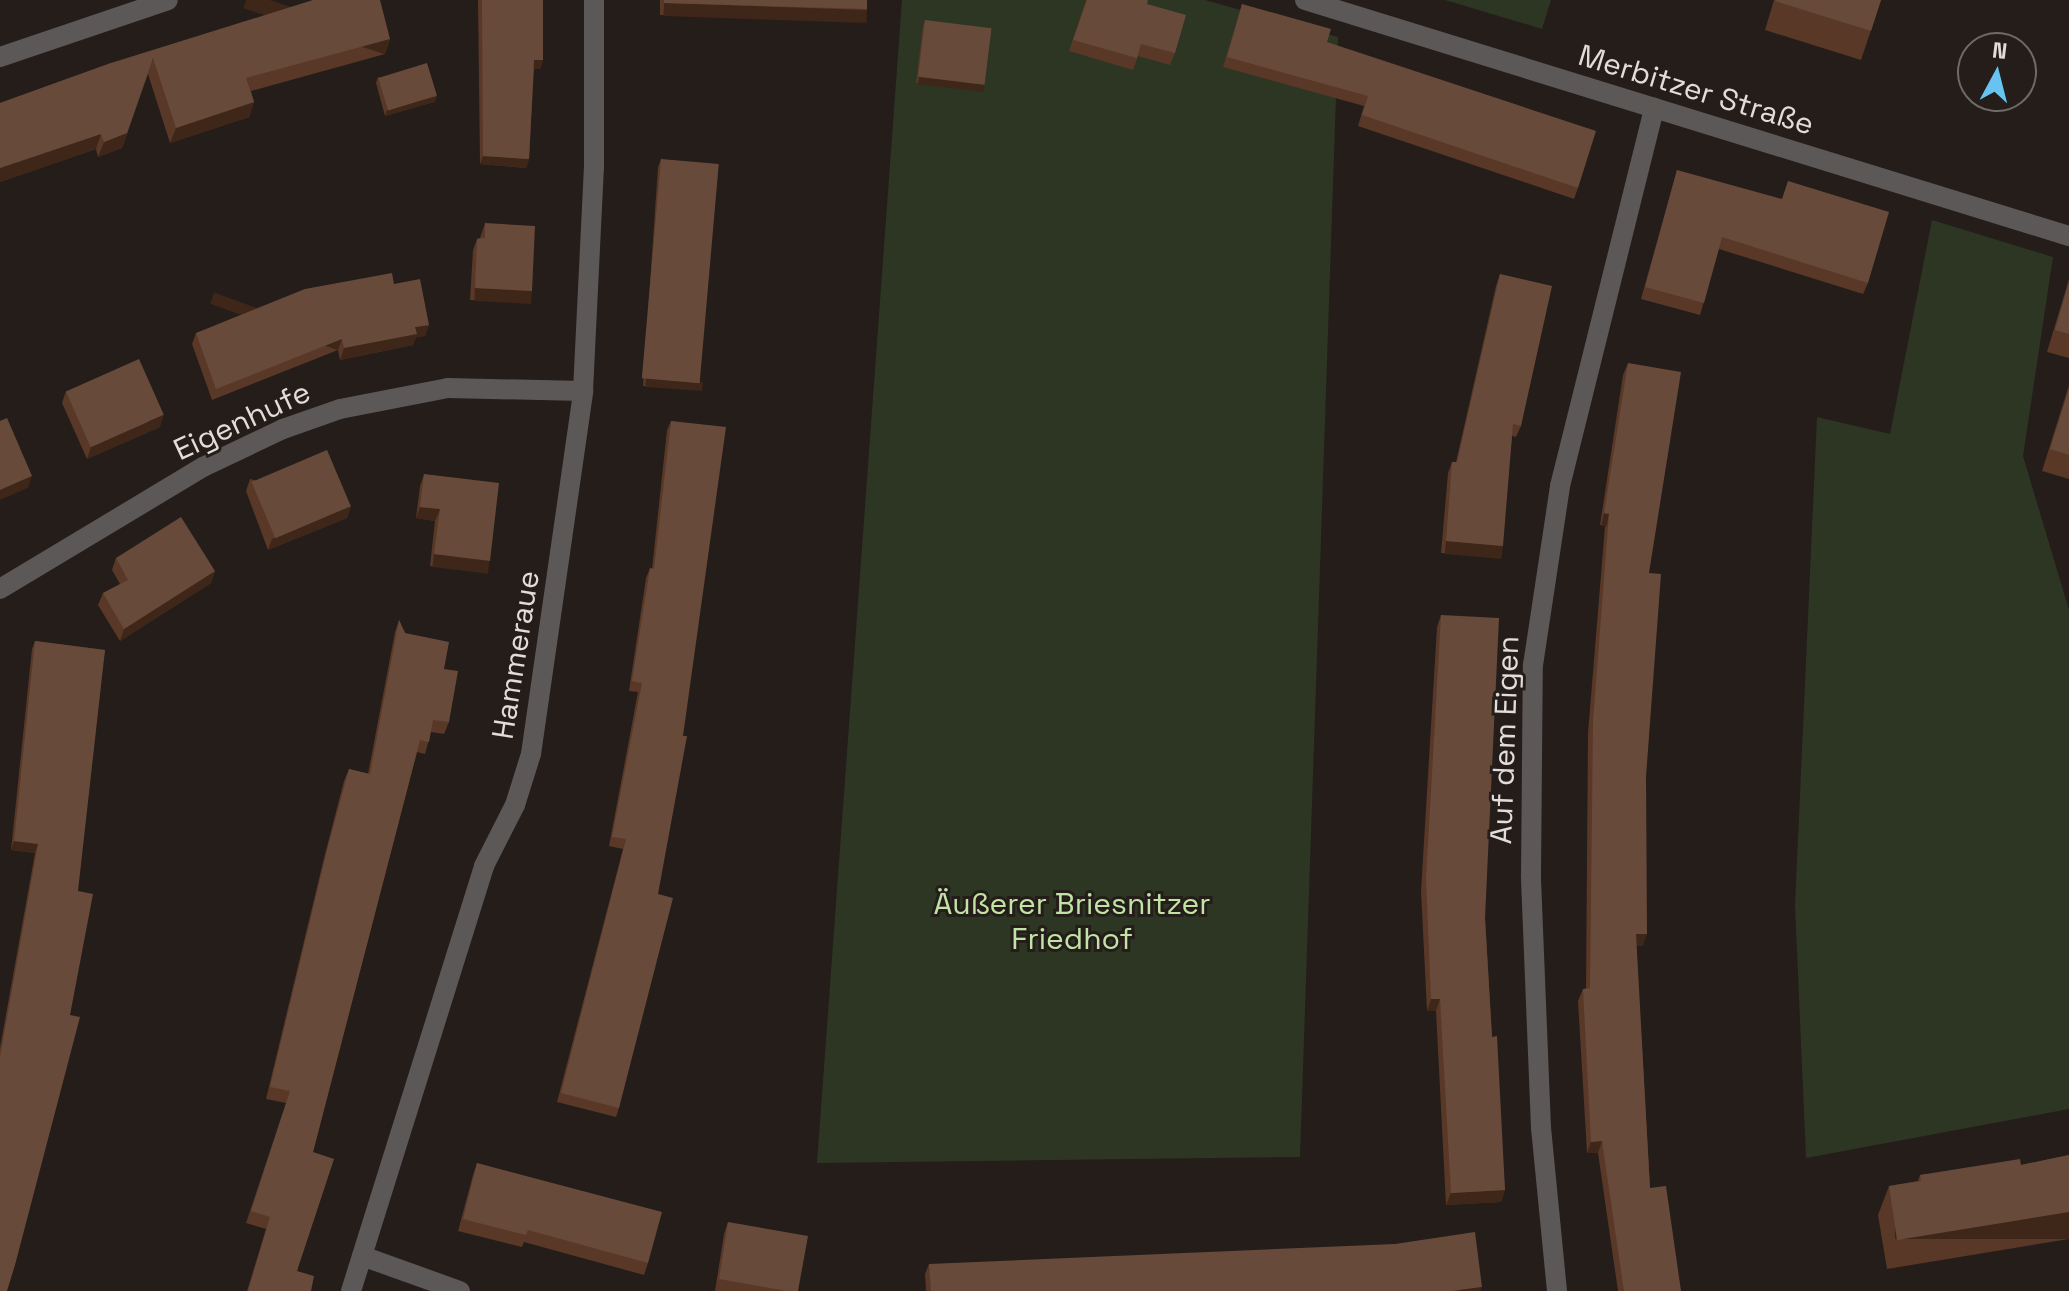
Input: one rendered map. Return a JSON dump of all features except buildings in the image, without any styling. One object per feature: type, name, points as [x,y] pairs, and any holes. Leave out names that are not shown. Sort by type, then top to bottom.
[{"type":"street","points":[[0,57],[168,0]]},
{"type":"street","name":"Hammeraue","points":[[351,1291],[484,866],[515,805],[531,754],[560,577],[583,391],[594,167],[594,0]]},
{"type":"street","name":"Merbitzer Straße","points":[[1305,0],[2069,236]]},
{"type":"street","name":"Auf dem Eigen","points":[[1557,1291],[1541,1128],[1531,891],[1533,665],[1560,486],[1654,108]]},
{"type":"street","name":"Eigenhufe","points":[[0,589],[203,467],[283,429],[340,409],[448,388],[583,391]]},
{"type":"street","points":[[362,1256],[460,1291]]},
{"type":"green space","name":"Äußerer Briesnitzer Friedhof","points":[[902,0],[1205,0],[1338,37],[1300,1157],[817,1163]]},
{"type":"green space","points":[[1445,0],[1551,0],[1542,29]]},
{"type":"green space","points":[[1932,220],[2053,257],[2023,456],[2069,610],[2069,1109],[1806,1158],[1795,905],[1817,417],[1890,434]]}]
